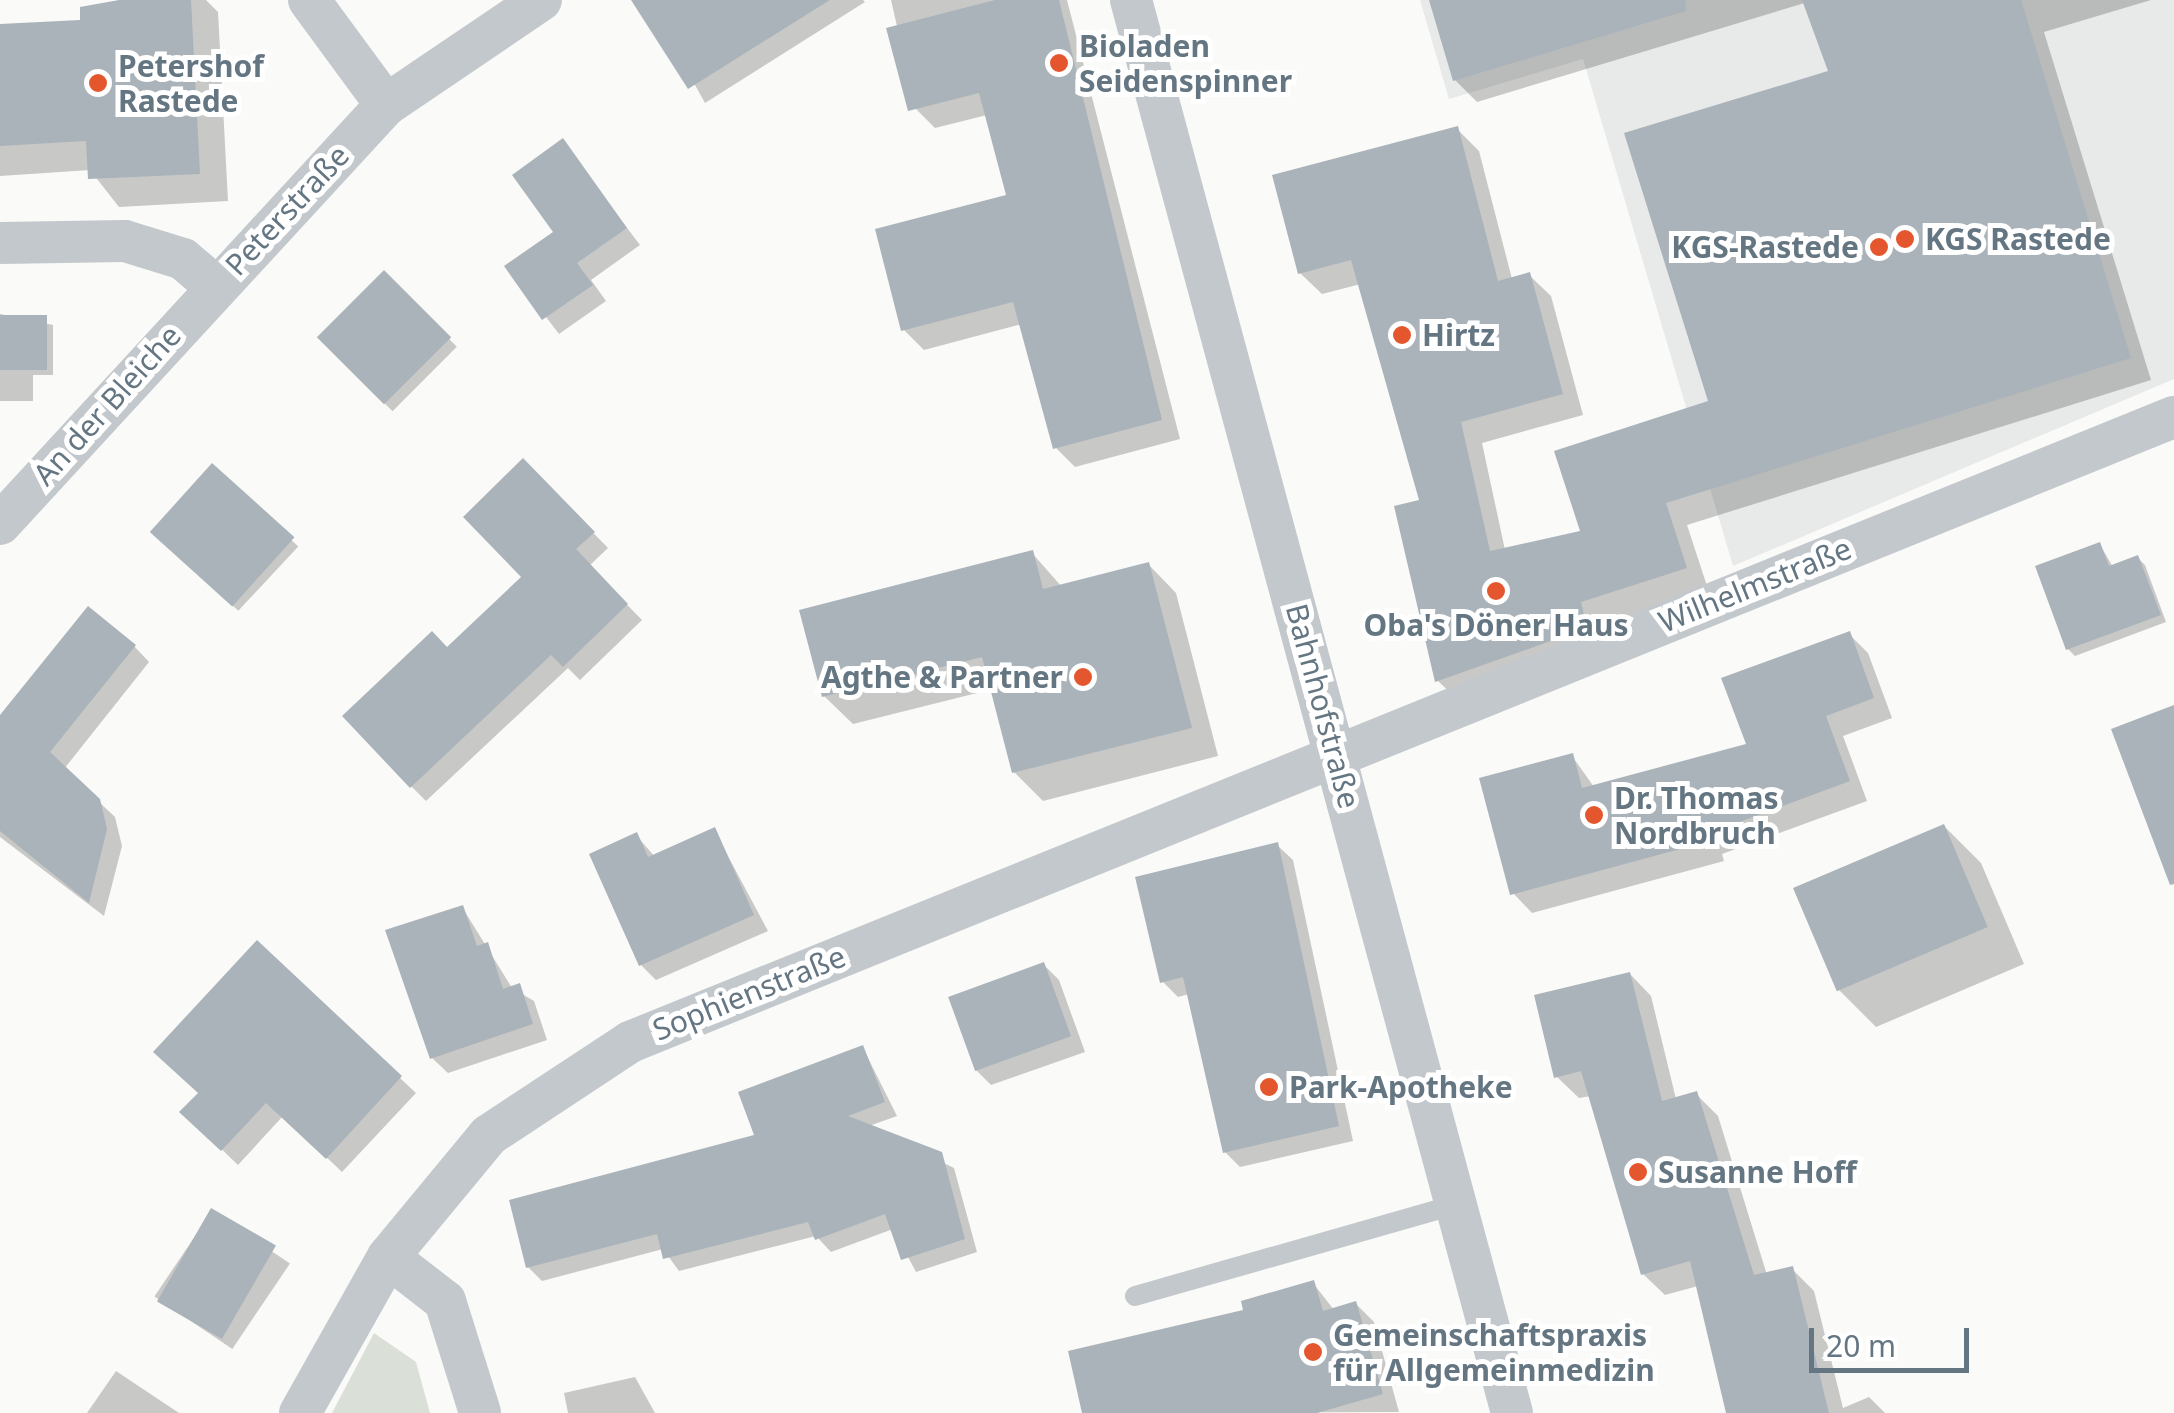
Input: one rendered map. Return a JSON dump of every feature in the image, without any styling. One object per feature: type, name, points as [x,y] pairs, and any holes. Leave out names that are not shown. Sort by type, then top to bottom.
[{"type":"street","points":[[309,0],[386,105]]},
{"type":"street","name":"Peterstraße","points":[[0,243],[125,241],[182,259],[214,286],[386,105],[541,0]]},
{"type":"street","name":"Bahnhofstraße","points":[[1131,0],[1512,1413]]},
{"type":"street","name":"An der Bleiche","points":[[0,524],[214,286]]},
{"type":"street","name":"Wilhelmstraße","points":[[1336,752],[2169,433]]},
{"type":"street","name":"Sophienstraße","points":[[300,1413],[388,1257],[489,1135],[630,1042],[1336,752]]},
{"type":"street","points":[[388,1257],[446,1301],[480,1413]]},
{"type":"lane","points":[[1135,1296],[1458,1204]]},
{"type":"shaded area","name":"KGS Rastede","points":[[1420,0],[2174,0],[2174,379],[1733,566],[1583,59],[1449,99]]},
{"type":"shaded area","points":[[374,1333],[416,1362],[430,1413],[332,1413]]},
{"type":"building","name":"Petershof Rastede","points":[[119,0],[191,0],[200,174],[88,179],[86,141],[0,146],[0,24],[80,20],[80,7]]},
{"type":"building","points":[[631,0],[830,0],[688,89]]},
{"type":"building","points":[[995,0],[1059,0],[1162,420],[1053,449],[1013,302],[901,331],[875,229],[1006,195],[979,93],[908,111],[886,28]]},
{"type":"building","points":[[1429,0],[1685,0],[1686,11],[1453,81]]},
{"type":"building","name":"KGS Rastede","points":[[1802,0],[2021,0],[2131,358],[1666,503],[1687,568],[1581,602],[1587,628],[1435,682],[1394,506],[1419,500],[1351,260],[1298,274],[1272,175],[1458,126],[1498,281],[1530,272],[1563,394],[1461,422],[1490,551],[1580,531],[1554,451],[1708,401],[1624,133],[1828,71]]},
{"type":"building","points":[[563,138],[627,228],[577,263],[593,285],[542,320],[504,266],[553,232],[512,175]]},
{"type":"building","points":[[384,270],[451,337],[384,404],[317,337]]},
{"type":"building","points":[[0,315],[47,315],[47,370],[0,370]]},
{"type":"building","points":[[523,458],[595,532],[576,549],[628,604],[563,667],[551,655],[410,788],[342,716],[432,631],[447,647],[521,577],[463,517]]},
{"type":"building","points":[[212,463],[294,537],[232,606],[150,532]]},
{"type":"building","points":[[2100,542],[2109,566],[2138,555],[2161,615],[2066,650],[2035,566]]},
{"type":"building","name":"Agthe & Partner","points":[[1033,550],[1043,589],[1149,562],[1192,728],[1012,773],[982,657],[822,697],[799,610]]},
{"type":"building","points":[[88,606],[136,645],[50,752],[100,799],[107,829],[89,903],[0,831],[0,715]]},
{"type":"building","points":[[1850,631],[1874,698],[1826,716],[1850,781],[1704,835],[1706,842],[1510,895],[1479,778],[1573,753],[1582,788],[1746,744],[1721,678]]},
{"type":"building","points":[[2174,705],[2174,884],[2170,885],[2111,729]]},
{"type":"building","points":[[1944,824],[1988,927],[1837,991],[1793,888]]},
{"type":"building","points":[[715,827],[754,915],[639,966],[589,854],[637,832],[648,857]]},
{"type":"building","points":[[1278,842],[1339,1126],[1223,1153],[1183,977],[1160,983],[1135,877]]},
{"type":"building","points":[[463,905],[477,946],[488,942],[503,989],[520,983],[533,1024],[430,1059],[385,930]]},
{"type":"building","points":[[257,940],[402,1076],[326,1159],[266,1103],[221,1151],[179,1112],[198,1093],[153,1052]]},
{"type":"building","points":[[1044,962],[1071,1036],[975,1071],[948,997]]},
{"type":"building","points":[[1630,972],[1662,1101],[1697,1091],[1754,1275],[1793,1266],[1829,1413],[1726,1413],[1690,1261],[1641,1275],[1581,1071],[1554,1078],[1534,995]]},
{"type":"building","points":[[863,1045],[885,1102],[848,1116],[942,1152],[965,1239],[901,1260],[885,1214],[815,1240],[808,1222],[663,1259],[657,1234],[526,1268],[509,1200],[754,1135],[738,1092]]},
{"type":"building","points":[[211,1208],[276,1246],[222,1339],[157,1302]]},
{"type":"building","points":[[1314,1280],[1323,1311],[1356,1301],[1383,1394],[1317,1413],[1082,1413],[1068,1351],[1243,1310],[1241,1301]]},
{"type":"place","name":"Bioladen Seidenspinner","points":[[1059,63]]},
{"type":"place","name":"Petershof Rastede","points":[[98,83]]},
{"type":"place","name":"KGS Rastede","points":[[1905,239]]},
{"type":"place","name":"KGS-Rastede","points":[[1879,247]]},
{"type":"place","name":"Hirtz","points":[[1402,335]]},
{"type":"place","name":"Oba's Döner Haus","points":[[1496,591]]},
{"type":"place","name":"Agthe & Partner","points":[[1083,677]]},
{"type":"place","name":"Dr. Thomas Nordbruch","points":[[1594,815]]},
{"type":"place","name":"Park-Apotheke","points":[[1269,1087]]},
{"type":"place","name":"Susanne Hoff","points":[[1638,1172]]},
{"type":"place","name":"Gemeinschaftspraxis für Allgemeinmedizin","points":[[1313,1352]]}]
